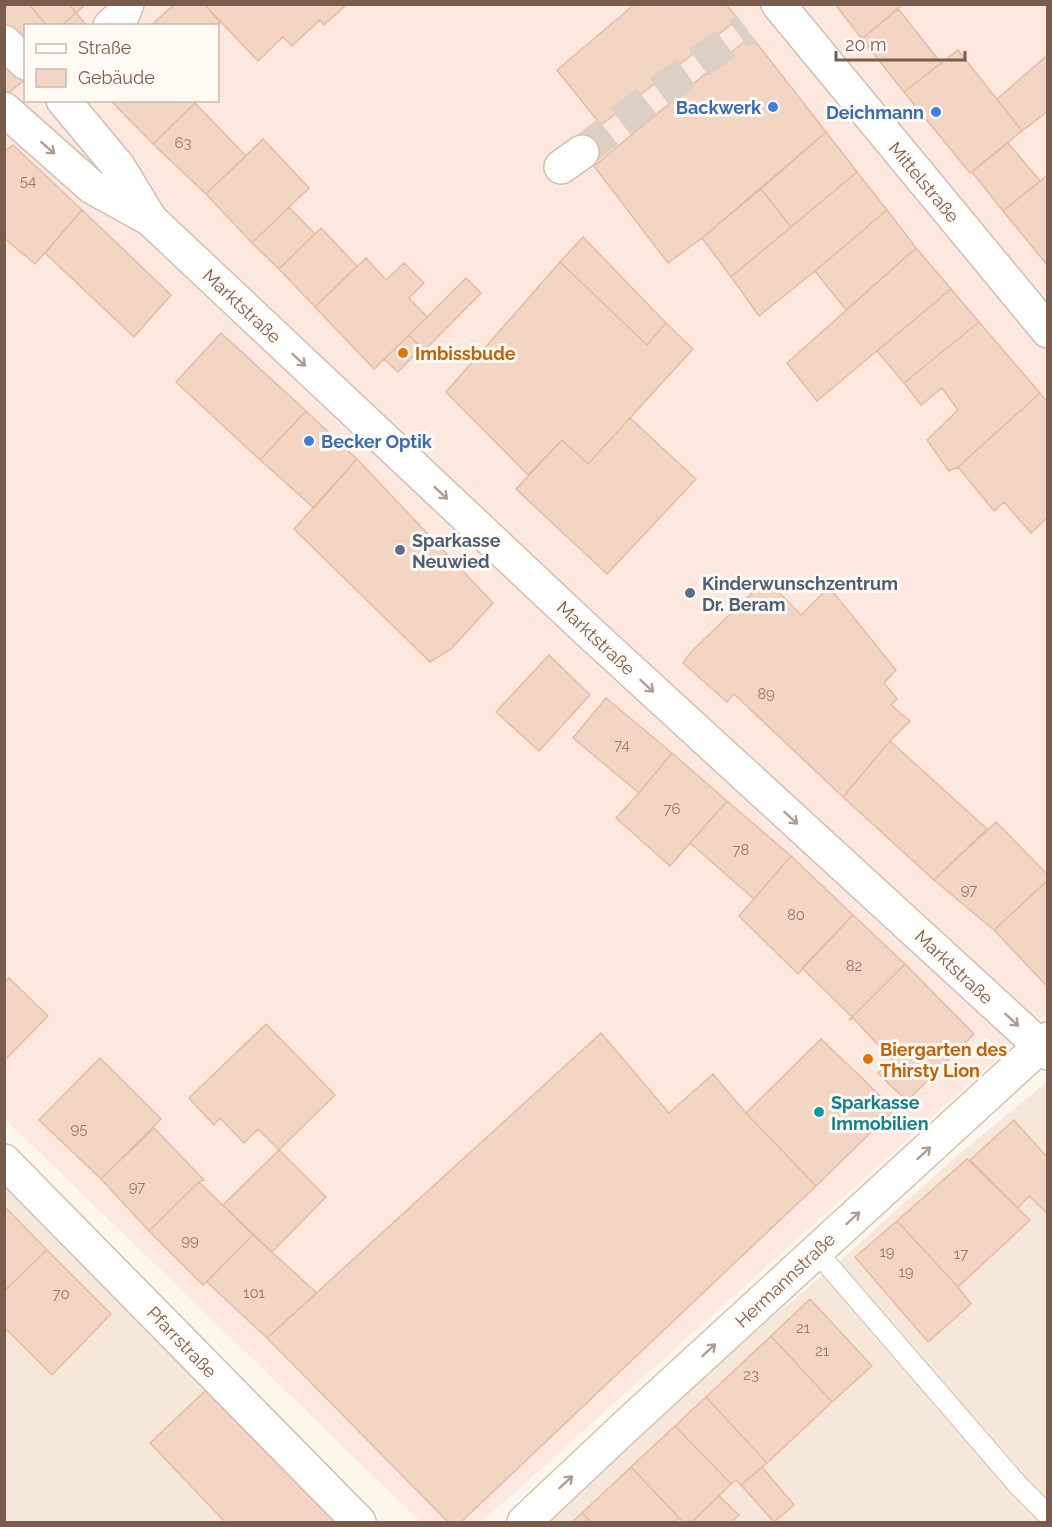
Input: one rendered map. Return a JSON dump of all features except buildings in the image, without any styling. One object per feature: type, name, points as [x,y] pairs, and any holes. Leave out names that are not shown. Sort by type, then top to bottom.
[{"type":"street","points":[[112,24],[123,14],[127,4]]},
{"type":"street","name":"Mittelstraße","points":[[778,4],[1047,331]]},
{"type":"street","points":[[4,42],[24,61]]},
{"type":"street","name":"Marktstraße","points":[[65,102],[118,166],[150,219]]},
{"type":"street","name":"Marktstraße","points":[[4,109],[92,187],[150,219],[589,632],[1045,1046]]},
{"type":"street","name":"Hermannstraße","points":[[524,1522],[816,1251],[1045,1046]]},
{"type":"street","name":"Pfarrstraße","points":[[4,1161],[359,1522]]},
{"type":"lane","points":[[816,1251],[1018,1485],[1047,1515]]},
{"type":"shaded area","points":[[4,5],[1047,5],[1047,1014],[482,1522],[421,1522],[5,1119]]},
{"type":"shaded area","points":[[1047,1082],[1047,1522],[540,1522],[634,1433],[834,1266],[959,1154]]},
{"type":"shaded area","points":[[5,1178],[350,1522],[5,1522]]},
{"type":"tunnel","points":[[582,152],[746,28]]},
{"type":"place","name":"Backwerk","points":[[773,107]]},
{"type":"place","name":"Deichmann","points":[[936,112]]},
{"type":"place","name":"Imbissbude","points":[[403,353]]},
{"type":"place","name":"Becker Optik","points":[[309,441]]},
{"type":"place","name":"Sparkasse Neuwied","points":[[400,550]]},
{"type":"place","name":"Kinderwunschzentrum Dr. Beram","points":[[690,593]]},
{"type":"place","name":"Biergarten des Thirsty Lion","points":[[868,1059]]},
{"type":"place","name":"Sparkasse Immobilien","points":[[819,1112]]}]
